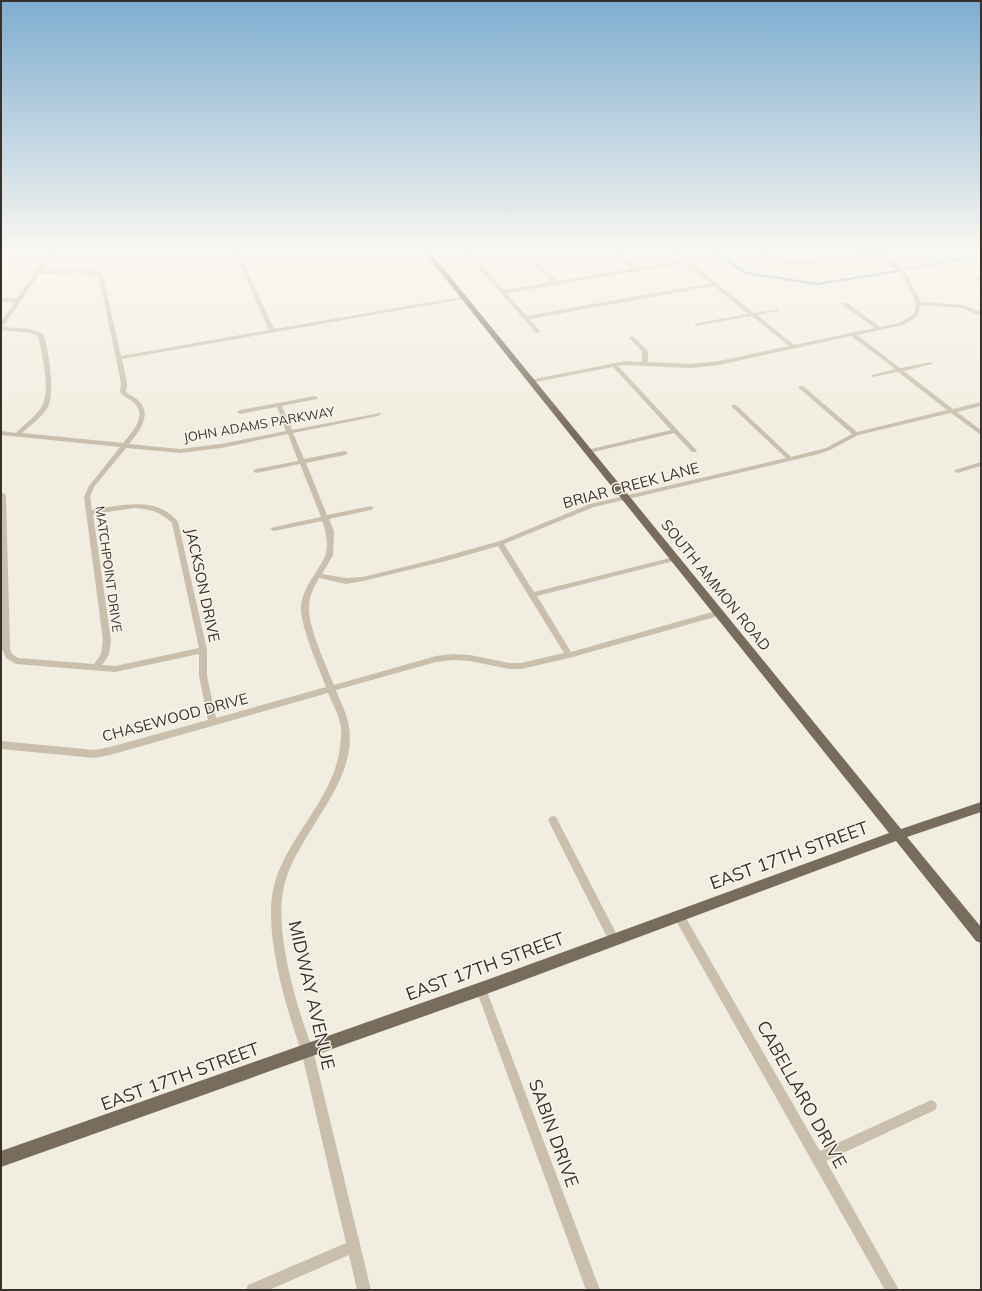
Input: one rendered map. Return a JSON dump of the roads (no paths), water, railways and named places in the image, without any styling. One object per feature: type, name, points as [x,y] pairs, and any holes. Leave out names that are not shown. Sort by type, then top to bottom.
[{"type":"main road","name":"SOUTH AMMON ROAD","points":[[476,312],[674,559],[981,937]]},
{"type":"main road","name":"EAST 17TH STREET","points":[[1,1159],[481,989],[898,835],[981,807]]},
{"type":"street","points":[[11,312],[1,327],[36,332],[41,336],[47,383],[44,406],[17,435]]},
{"type":"street","name":"MATCHPOINT DRIVE","points":[[96,668],[105,655],[106,640],[87,497],[91,487],[125,446],[140,424],[142,418],[137,402],[124,393],[123,390],[124,383],[109,312]]},
{"type":"street","points":[[263,312],[272,331]]},
{"type":"street","points":[[119,358],[378,312]]},
{"type":"street","points":[[521,312],[538,332]]},
{"type":"street","points":[[526,318],[558,312]]},
{"type":"street","points":[[697,325],[763,312]]},
{"type":"street","points":[[857,312],[880,329]]},
{"type":"street","points":[[531,381],[614,365],[645,363],[701,366],[880,329],[910,320],[916,315],[917,312]]},
{"type":"street","points":[[752,314],[793,347]]},
{"type":"street","points":[[853,334],[900,370],[917,386],[981,433]]},
{"type":"street","points":[[632,338],[644,351],[645,363]]},
{"type":"street","points":[[874,376],[930,363]]},
{"type":"street","points":[[614,365],[694,451]]},
{"type":"street","points":[[801,387],[856,434]]},
{"type":"street","points":[[240,412],[315,398]]},
{"type":"street","name":"BRIAR CREEK LANE","points":[[317,575],[346,581],[363,579],[467,553],[500,543],[592,505],[828,449],[856,434],[981,404]]},
{"type":"street","name":"MIDWAY AVENUE","points":[[279,405],[330,531],[331,543],[329,555],[308,592],[305,607],[307,623],[345,727],[344,755],[338,777],[289,860],[281,878],[276,902],[276,935],[299,1031],[307,1050],[364,1290]]},
{"type":"street","points":[[734,406],[789,458]]},
{"type":"street","name":"JOHN ADAMS PARKWAY","points":[[1,433],[166,450],[202,449],[378,414]]},
{"type":"street","points":[[588,451],[675,431]]},
{"type":"street","points":[[256,471],[345,453]]},
{"type":"street","points":[[957,471],[981,464]]},
{"type":"street","points":[[3,495],[2,532],[6,649],[9,656],[16,661],[96,668],[121,668],[203,650]]},
{"type":"street","name":"JACKSON DRIVE","points":[[89,513],[123,506],[151,508],[170,515],[175,522],[203,650],[203,676],[213,722]]},
{"type":"street","points":[[274,529],[371,508]]},
{"type":"street","points":[[500,543],[569,655]]},
{"type":"street","points":[[532,595],[674,559]]},
{"type":"street","name":"CHASEWOOD DRIVE","points":[[1,745],[94,754],[110,751],[331,688],[448,658],[470,658],[509,666],[521,666],[569,655],[719,613]]},
{"type":"street","points":[[553,820],[614,940]]},
{"type":"street","name":"CABELLARO DRIVE","points":[[680,916],[892,1290]]},
{"type":"street","name":"SABIN DRIVE","points":[[481,989],[593,1290]]},
{"type":"street","points":[[817,1159],[931,1106]]},
{"type":"street","points":[[253,1290],[354,1246]]}]
